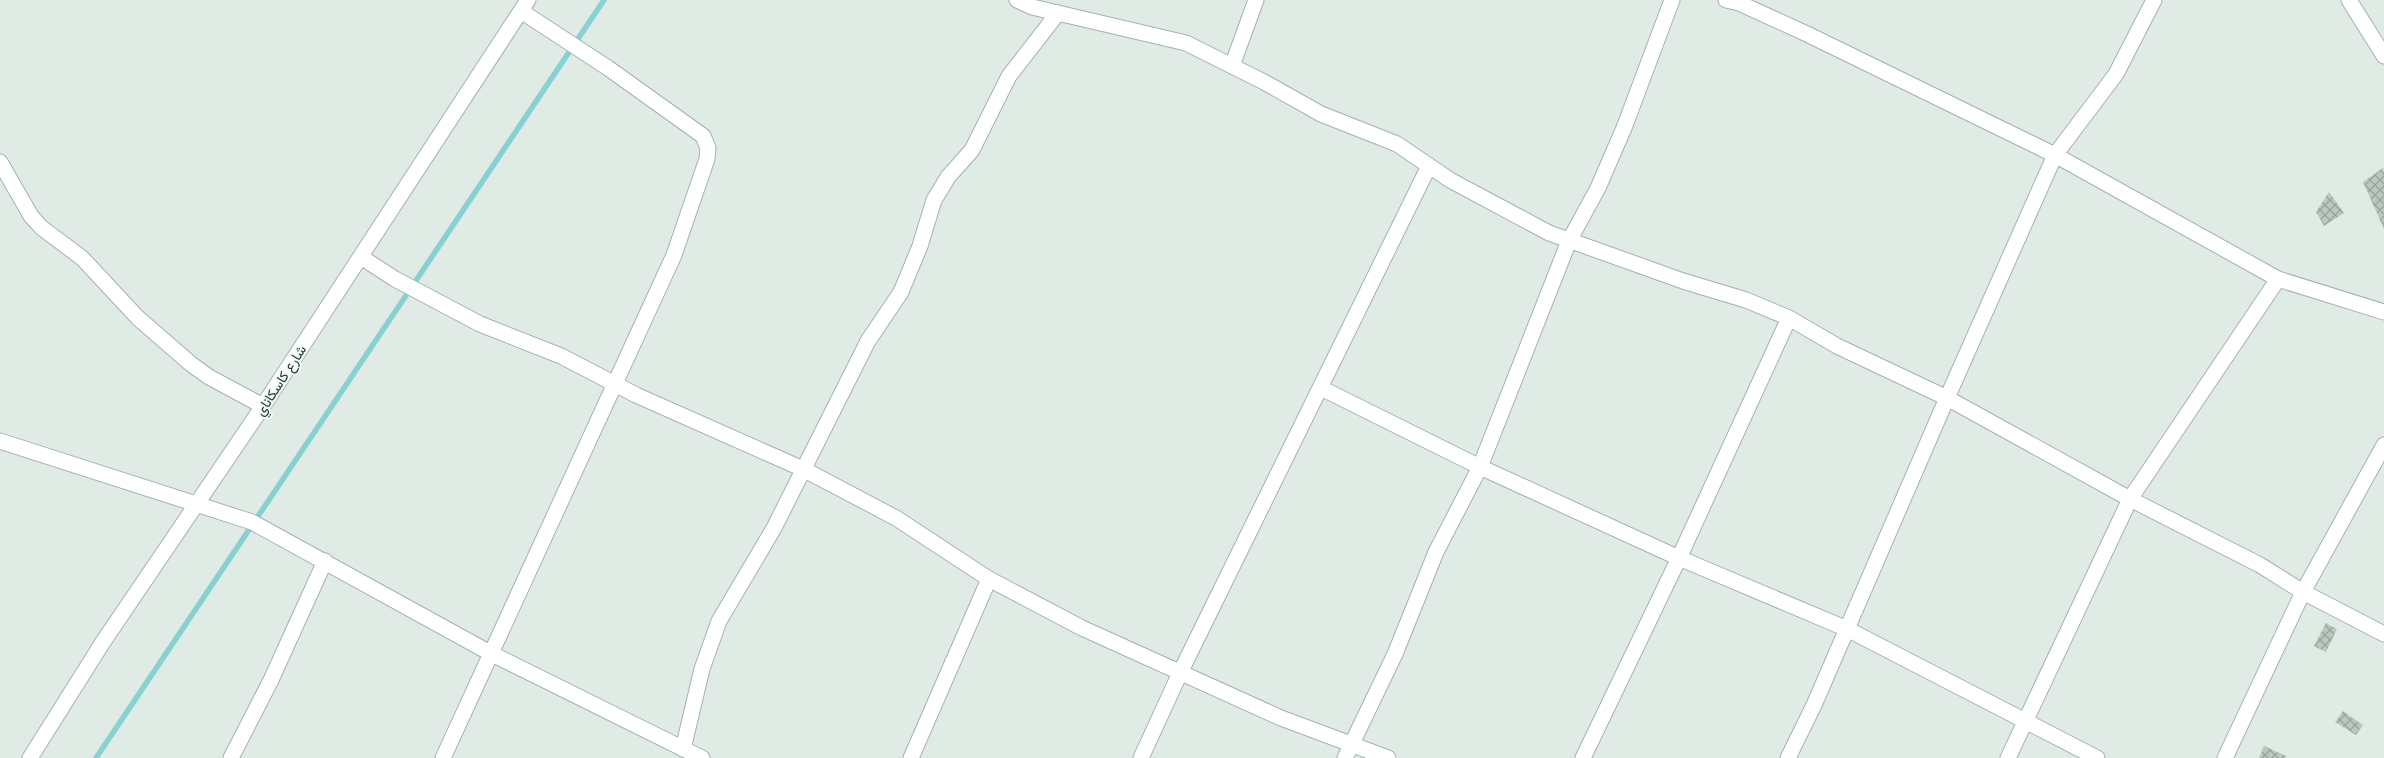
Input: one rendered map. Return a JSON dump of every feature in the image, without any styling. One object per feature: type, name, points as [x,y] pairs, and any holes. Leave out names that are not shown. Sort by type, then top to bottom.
[{"type":"street","points":[[1017,0],[1032,7],[1186,43],[1322,114],[1398,144],[1429,166],[1532,224],[1570,241],[1674,278],[1746,300],[1789,318],[1836,346],[1947,398],[2130,499],[2260,565],[2303,592],[2384,634]]},
{"type":"street","points":[[1232,66],[1256,0]]},
{"type":"street","points":[[1348,751],[1395,654],[1436,552],[1480,467],[1570,241],[1598,188],[1624,128],[1672,0]]},
{"type":"street","points":[[1726,0],[1739,3],[1807,34],[2055,155],[2278,279],[2384,312]]},
{"type":"street","points":[[1788,758],[1814,705],[2055,155],[2116,74],[2154,0]]},
{"type":"street","points":[[2348,0],[2384,56]]},
{"type":"street","points":[[443,758],[674,255],[707,159],[708,148],[703,136],[524,6]]},
{"type":"street","name":"شارع كاسكاناي","points":[[30,758],[103,642],[264,406],[524,6]]},
{"type":"street","points":[[0,441],[252,522],[492,654],[693,755],[702,670],[719,620],[774,528],[868,341],[901,292],[920,246],[934,200],[948,177],[972,150],[1009,76],[1058,13]]},
{"type":"street","points":[[0,162],[31,216],[42,228],[82,258],[138,318],[191,364],[209,377],[264,406]]},
{"type":"street","points":[[1141,758],[1180,673],[1429,166]]},
{"type":"street","points":[[361,257],[396,279],[480,324],[561,356],[636,395],[803,469],[896,518],[989,578],[1082,628],[1281,718],[1348,751],[1388,758]]},
{"type":"street","points":[[2008,758],[2130,499],[2278,279]]},
{"type":"street","points":[[1583,758],[1679,558],[1789,318]]},
{"type":"street","points":[[1321,388],[1480,467],[1679,558],[1847,629],[2097,758]]},
{"type":"street","points":[[2225,758],[2303,592],[2384,445]]},
{"type":"street","points":[[231,758],[270,680],[325,561]]},
{"type":"street","points":[[911,758],[989,578]]},
{"type":"building","points":[[2383,168],[2384,172],[2384,229],[2363,182]]},
{"type":"building","points":[[2329,192],[2344,213],[2324,226],[2316,212]]},
{"type":"building","points":[[2326,623],[2337,629],[2326,652],[2314,646]]},
{"type":"building","points":[[2343,711],[2363,725],[2356,735],[2335,722]]},
{"type":"building","points":[[2264,746],[2286,756],[2285,758],[2259,758]]},
{"type":"waterway","points":[[96,758],[604,0]]}]
